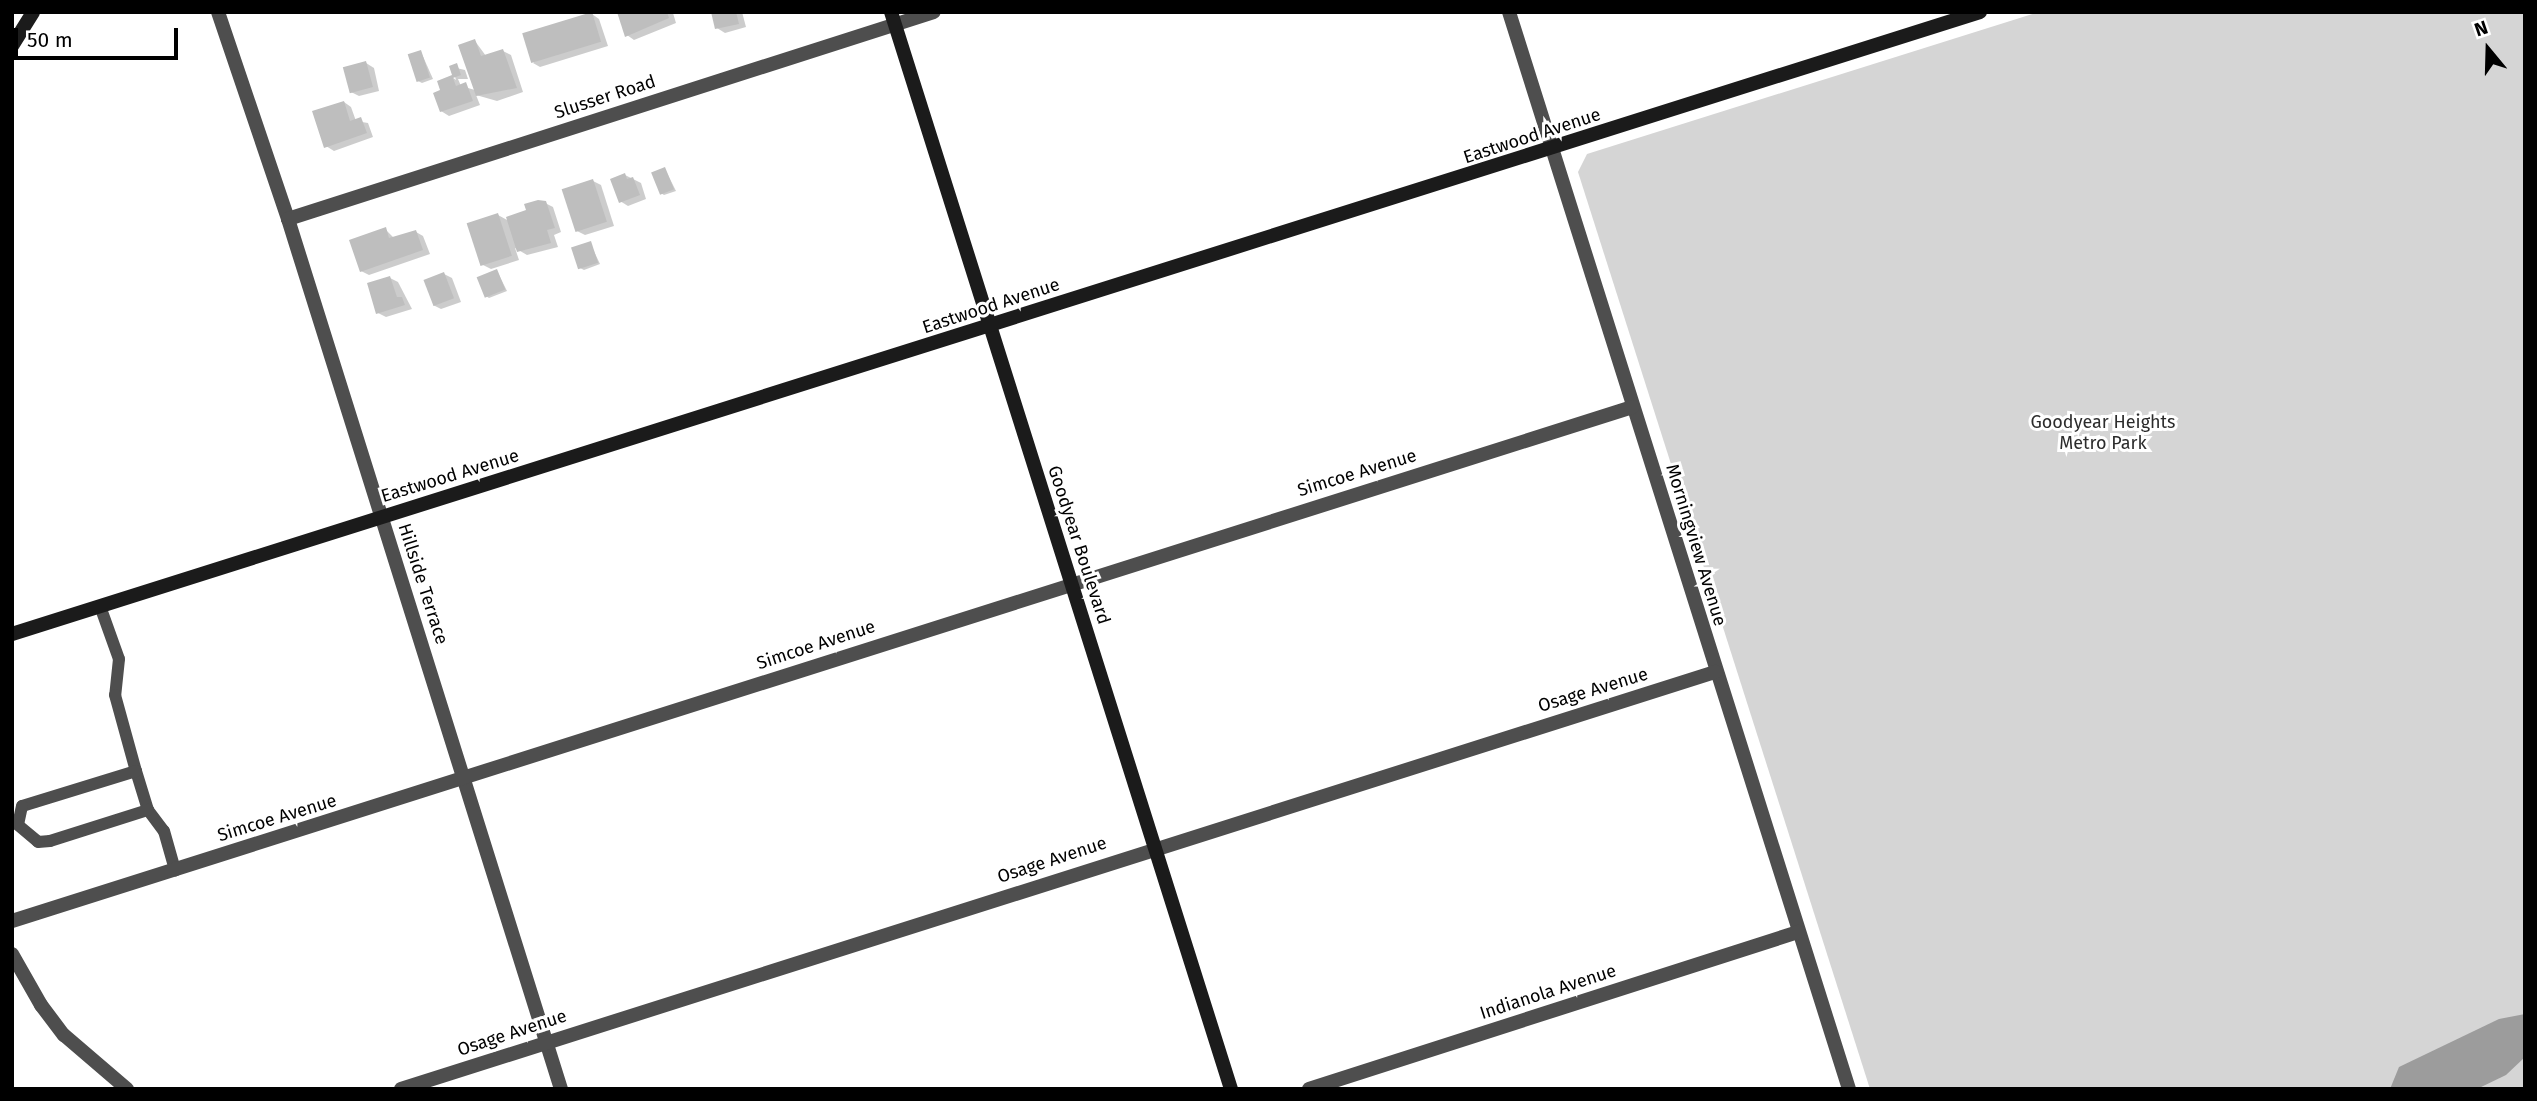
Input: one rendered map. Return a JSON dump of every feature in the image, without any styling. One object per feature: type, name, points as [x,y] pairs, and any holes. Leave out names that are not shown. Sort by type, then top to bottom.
[{"type":"street","points":[[12,46],[33,12]]},
{"type":"street","name":"Hillside Terrace","points":[[218,12],[288,219],[561,1089]]},
{"type":"street","name":"Slusser Road","points":[[288,219],[893,19],[934,12]]},
{"type":"street","name":"Morningview Avenue","points":[[1509,12],[1715,672],[1849,1089]]},
{"type":"street","name":"Eastwood Avenue","points":[[12,634],[1551,150],[1980,12]]},
{"type":"street","name":"Goodyear Boulevard","points":[[893,19],[1231,1089]]},
{"type":"street","name":"Simcoe Avenue","points":[[12,921],[466,780],[1071,582],[1632,407]]},
{"type":"street","name":"Osage Avenue","points":[[401,1089],[1715,672]]},
{"type":"street","name":"Indianola Avenue","points":[[1309,1089],[1798,932]]},
{"type":"street","points":[[12,954],[41,1005],[64,1035],[127,1089]]},
{"type":"lane","points":[[100,606],[118,659],[115,695],[136,771],[148,810],[164,831],[175,870]]},
{"type":"lane","points":[[136,771],[22,806],[18,825],[38,842],[50,841],[148,810]]},
{"type":"green space","name":"Goodyear Heights Metro Park","points":[[2039,12],[2525,12],[2525,1089],[1870,1089],[1578,172],[1587,154]]},
{"type":"shaded area","points":[[2525,1014],[2525,1057],[2506,1075],[2477,1089],[2390,1089],[2399,1067],[2499,1019]]},
{"type":"building","points":[[592,12],[601,42],[531,63],[522,33]]},
{"type":"building","points":[[617,12],[667,12],[669,18],[625,37]]},
{"type":"building","points":[[711,12],[736,12],[739,24],[715,29]]},
{"type":"building","points":[[475,39],[481,56],[503,49],[517,88],[476,96],[458,45]]},
{"type":"building","points":[[421,50],[430,78],[417,82],[408,54]]},
{"type":"building","points":[[366,61],[373,87],[350,93],[343,67]]},
{"type":"building","points":[[457,63],[461,75],[453,78],[456,86],[466,82],[473,101],[440,112],[433,93],[440,90],[437,81],[452,75],[449,66]]},
{"type":"building","points":[[344,101],[350,121],[361,117],[367,133],[324,148],[312,111]]},
{"type":"building","points":[[665,167],[674,189],[660,195],[651,173]]},
{"type":"building","points":[[625,173],[627,179],[633,177],[640,195],[619,203],[610,179]]},
{"type":"building","points":[[593,179],[607,222],[576,232],[562,189]]},
{"type":"building","points":[[546,201],[555,228],[547,230],[551,243],[517,252],[506,217],[526,210],[524,204]]},
{"type":"building","points":[[498,213],[512,256],[481,266],[467,223]]},
{"type":"building","points":[[386,227],[389,238],[416,230],[423,250],[360,272],[349,240]]},
{"type":"building","points":[[591,241],[598,263],[578,269],[571,247]]},
{"type":"building","points":[[497,269],[505,289],[485,298],[477,277]]},
{"type":"building","points":[[444,272],[454,298],[433,306],[423,280]]},
{"type":"building","points":[[390,276],[397,297],[402,297],[405,305],[376,314],[367,283]]}]
